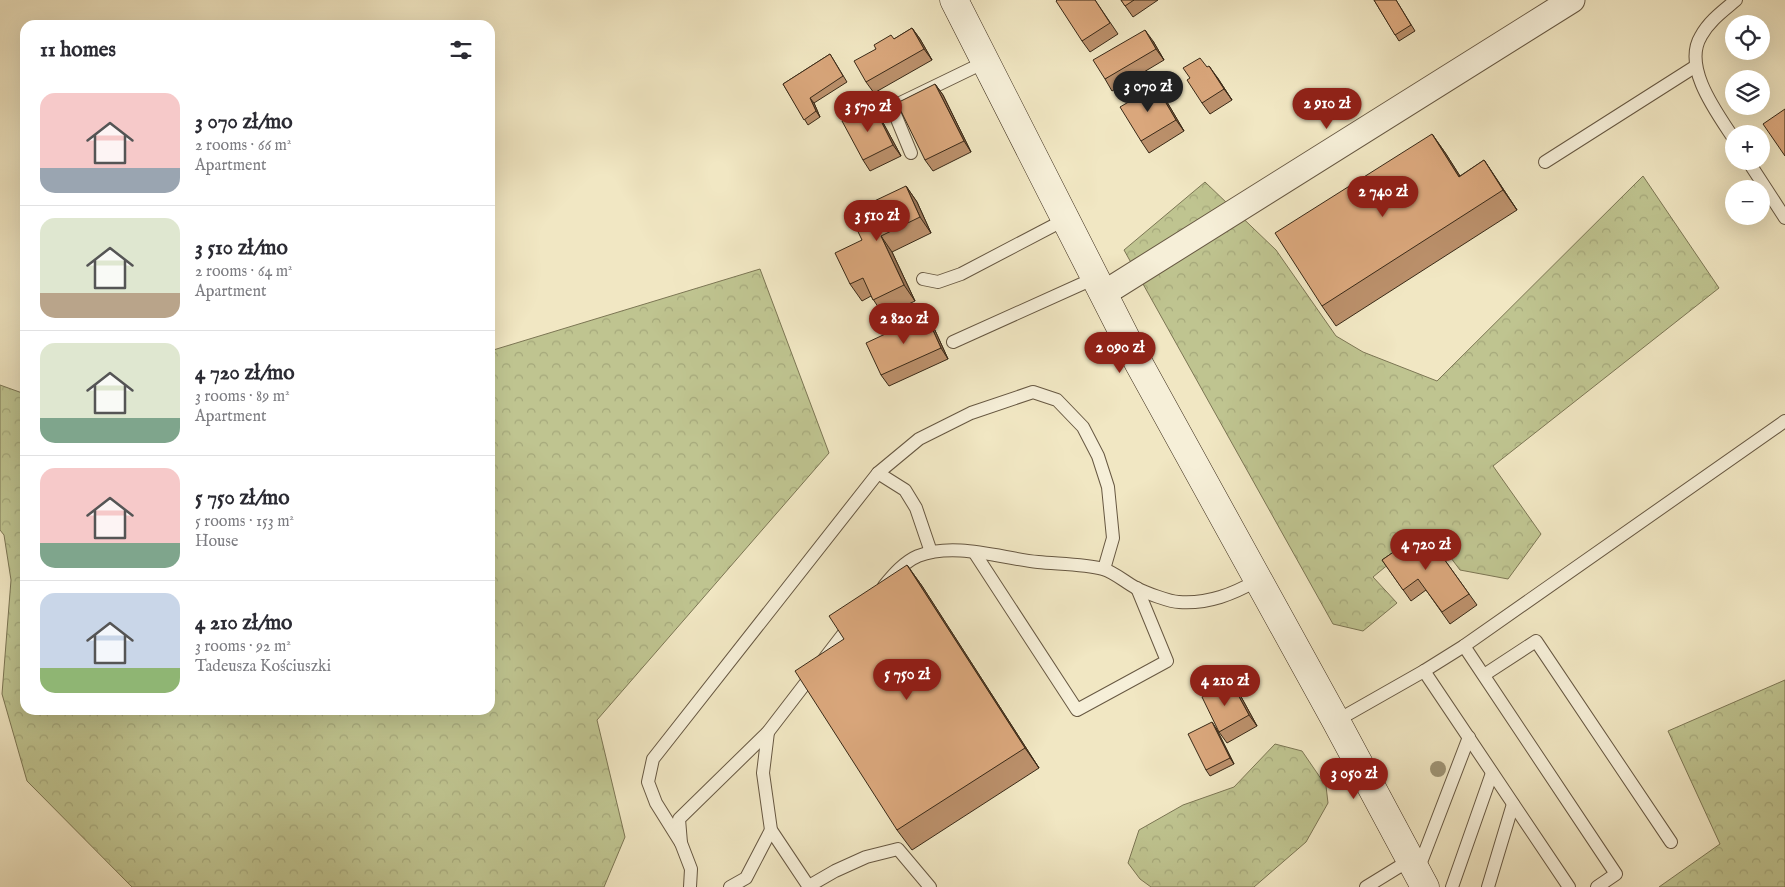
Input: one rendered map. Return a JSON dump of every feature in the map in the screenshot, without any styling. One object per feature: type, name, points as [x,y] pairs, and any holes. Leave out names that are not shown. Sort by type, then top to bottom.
[{"type":"main road","points":[[954,0],[1138,362],[1418,873]]},
{"type":"street","points":[[1099,286],[1572,0]]},
{"type":"lane","points":[[1725,125],[1710,102],[1696,66],[1695,53],[1700,38],[1711,22],[1736,0]]},
{"type":"lane","points":[[911,153],[892,107],[985,62]]},
{"type":"lane","points":[[1545,162],[1696,66]]},
{"type":"lane","points":[[1754,170],[1785,218]]},
{"type":"lane","points":[[923,279],[938,282],[961,274],[1066,219]]},
{"type":"lane","points":[[953,342],[1099,286]]},
{"type":"lane","points":[[690,887],[691,869],[681,843],[656,803],[648,782],[653,759],[878,473],[919,439],[971,413],[1033,392],[1057,400],[1083,427],[1098,456],[1108,487],[1113,538],[1104,569]]},
{"type":"lane","points":[[1336,721],[1464,646],[1785,421]]},
{"type":"lane","points":[[878,473],[906,490],[916,508],[931,552]]},
{"type":"lane","points":[[878,593],[898,570],[916,557],[931,552],[946,551],[974,552],[1036,562],[1104,569],[1136,588],[1178,602],[1216,599],[1258,580]]},
{"type":"lane","points":[[974,552],[1077,710],[1167,660],[1136,588]]},
{"type":"lane","points":[[681,843],[679,819],[768,732],[859,616]]},
{"type":"lane","points":[[1484,675],[1536,641],[1672,842]]},
{"type":"lane","points":[[1464,646],[1616,874],[1597,887]]},
{"type":"lane","points":[[1424,671],[1569,887]]},
{"type":"lane","points":[[768,732],[763,773],[771,830],[809,887],[834,871],[866,857],[898,849],[930,887]]},
{"type":"lane","points":[[1366,887],[1418,873],[1469,737]]},
{"type":"lane","points":[[1452,887],[1492,773]]},
{"type":"lane","points":[[1488,887],[1513,804]]},
{"type":"lane","points":[[730,887],[746,878],[771,830]]},
{"type":"green space","points":[[1643,176],[1719,288],[1493,466],[1541,534],[1508,579],[1460,570],[1430,530],[1373,577],[1397,603],[1363,631],[1333,624],[1124,250],[1205,182],[1276,250],[1336,336],[1363,352],[1437,381]]},
{"type":"green space","points":[[760,269],[829,453],[597,720],[625,837],[604,887],[132,887],[27,781],[2,694],[11,580],[4,535],[0,530],[0,385],[20,392],[20,715],[495,715],[495,349]]},
{"type":"green space","points":[[1785,680],[1785,887],[1659,887],[1720,844],[1668,731]]},
{"type":"green space","points":[[1275,744],[1302,751],[1326,786],[1328,803],[1306,842],[1254,887],[1151,887],[1140,879],[1128,863],[1139,830],[1183,805],[1234,787]]},
{"type":"building","points":[[1057,0],[1095,0],[1110,23],[1082,41]]},
{"type":"building","points":[[1121,0],[1134,0],[1125,6]]},
{"type":"building","points":[[1374,0],[1396,0],[1411,25],[1395,35]]},
{"type":"building","points":[[912,28],[924,49],[866,82],[854,61],[876,49],[874,45],[891,35],[894,39]]},
{"type":"building","points":[[1145,30],[1156,49],[1105,79],[1093,60]]},
{"type":"building","points":[[830,54],[843,76],[810,98],[816,111],[804,120],[783,84]]},
{"type":"building","points":[[1200,58],[1207,67],[1209,66],[1224,89],[1202,103],[1187,80],[1190,78],[1183,68]]},
{"type":"building","points":[[935,84],[964,141],[925,160],[897,103]]},
{"type":"building","points":[[1156,86],[1176,120],[1141,141],[1120,107]]},
{"type":"building","points":[[873,105],[893,145],[863,160],[842,121]]},
{"type":"building","points":[[1785,109],[1785,156],[1770,134],[1770,125],[1763,124]]},
{"type":"building","points":[[1432,134],[1459,177],[1484,160],[1503,190],[1322,306],[1275,233]]},
{"type":"building","points":[[906,186],[920,217],[881,236],[904,285],[873,300],[863,278],[850,284],[835,253],[862,240],[849,213]]},
{"type":"building","points":[[926,315],[941,348],[881,375],[866,343]]},
{"type":"building","points":[[1424,531],[1469,594],[1442,612],[1418,579],[1403,590],[1382,560]]},
{"type":"building","points":[[907,565],[1025,748],[897,830],[795,671],[844,639],[829,616]]},
{"type":"building","points":[[1231,682],[1249,715],[1219,732],[1202,697]]},
{"type":"building","points":[[1212,722],[1230,758],[1206,770],[1188,734]]}]
